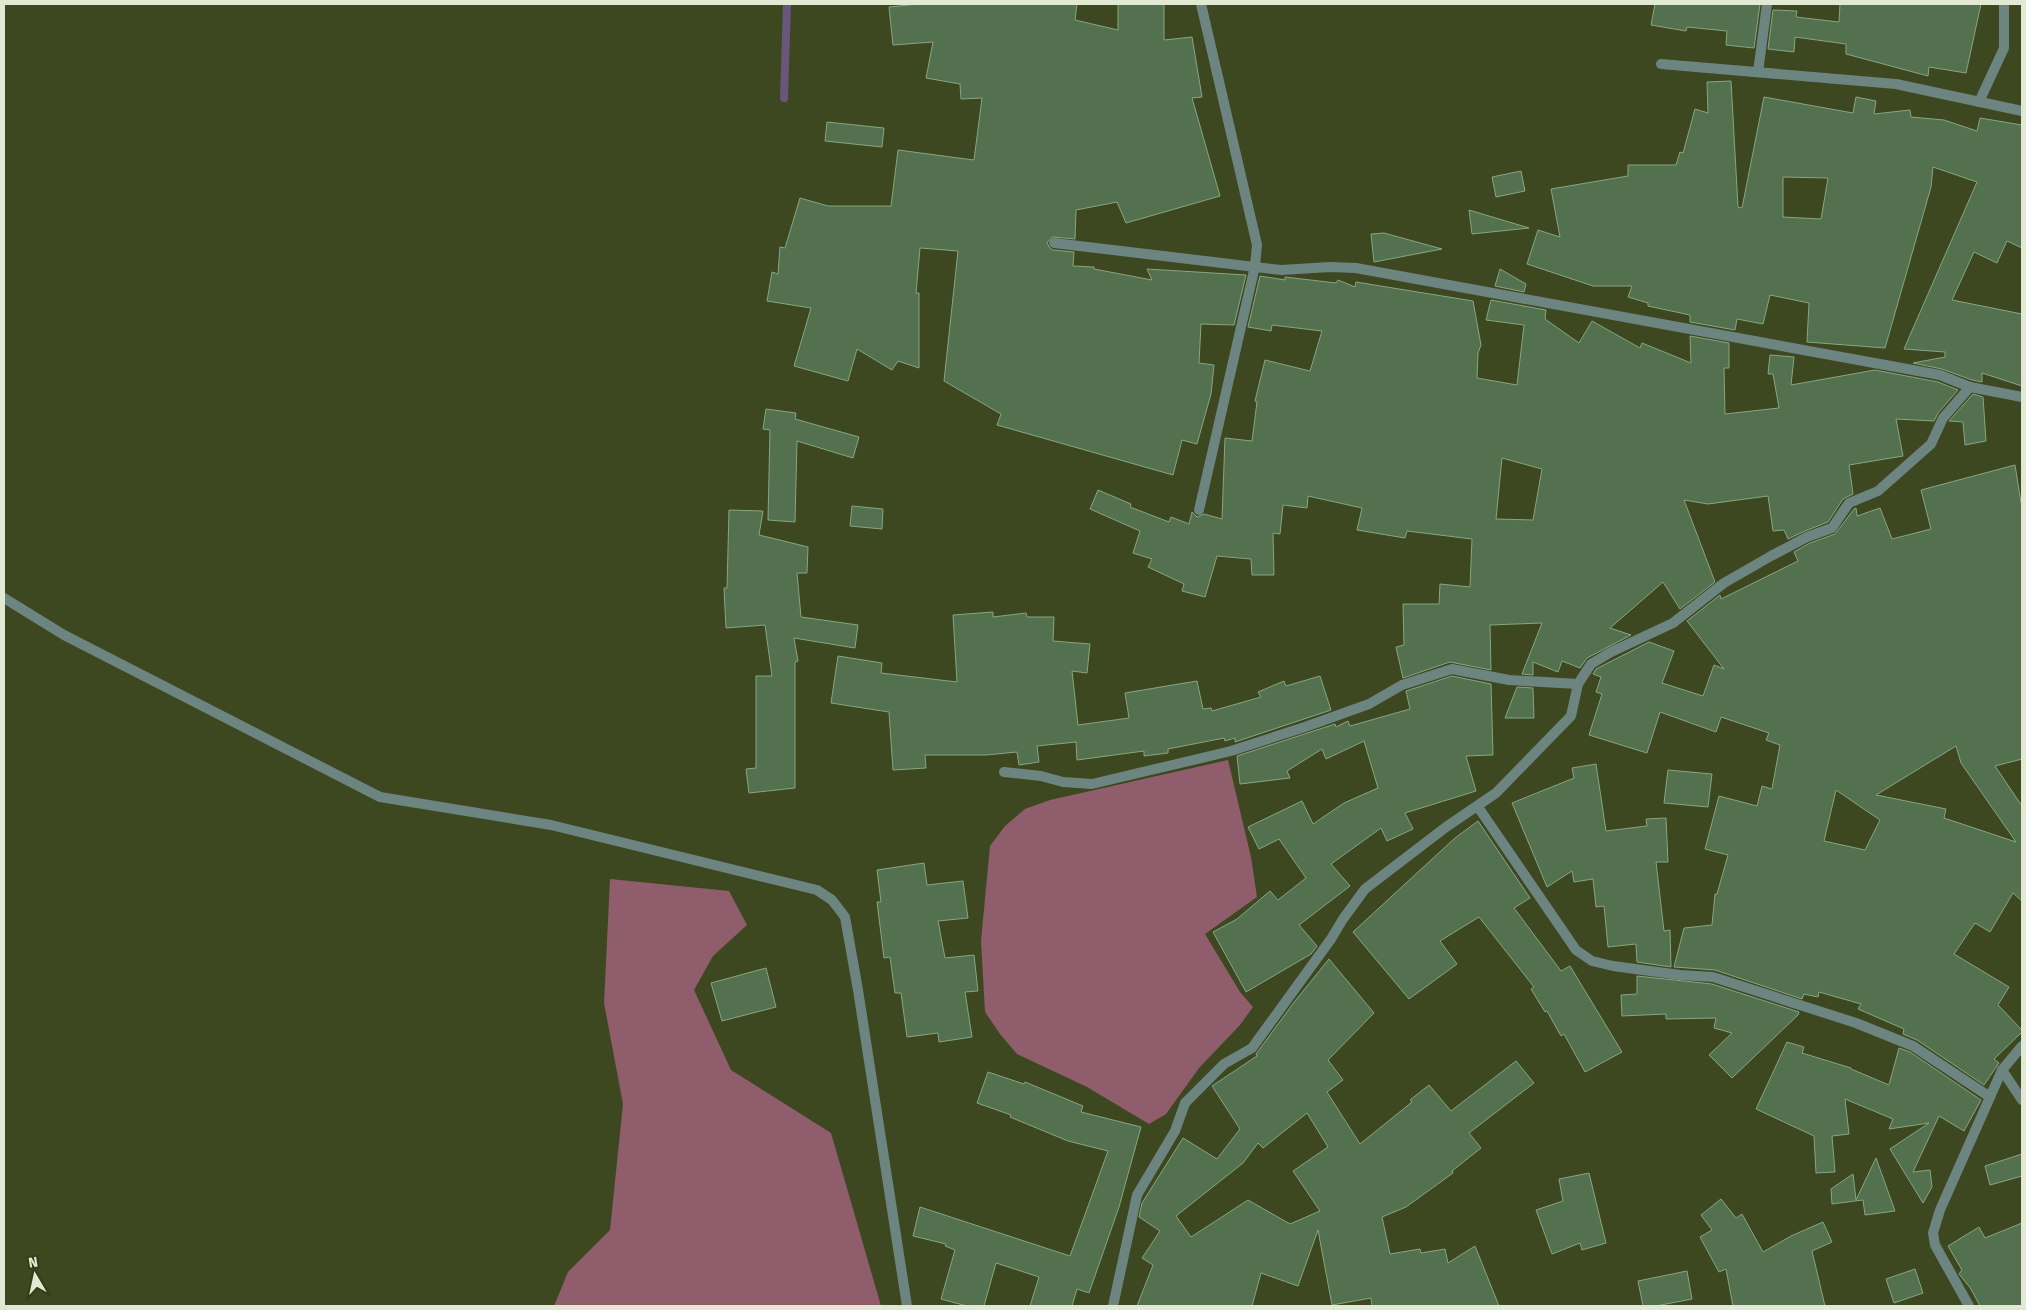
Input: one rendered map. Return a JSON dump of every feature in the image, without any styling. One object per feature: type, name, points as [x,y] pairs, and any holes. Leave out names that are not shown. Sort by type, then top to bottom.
[{"type":"street","points":[[1199,510],[1255,266],[1257,245],[1200,4]]},
{"type":"street","points":[[1758,72],[1766,4]]},
{"type":"street","points":[[1979,102],[2004,48],[2004,4]]},
{"type":"street","points":[[1661,64],[1896,84],[2022,111]]},
{"type":"street","points":[[1054,243],[1281,270],[1330,267],[1356,268],[1940,375],[1970,387],[2022,397]]},
{"type":"street","points":[[1113,1306],[1137,1195],[1175,1131],[1185,1102],[1224,1064],[1252,1048],[1365,889],[1446,827],[1496,793],[1572,716],[1578,684],[1591,664],[1611,652],[1674,623],[1724,583],[1800,541],[1832,528],[1849,503],[1878,491],[1931,444],[1943,418],[1970,387]]},
{"type":"street","points":[[4,598],[64,636],[380,797],[551,826],[817,890],[832,900],[845,917],[907,1306]]},
{"type":"street","points":[[1004,772],[1041,776],[1063,782],[1092,784],[1158,769],[1232,751],[1305,727],[1369,704],[1402,684],[1452,669],[1509,680],[1578,684]]},
{"type":"street","points":[[1478,807],[1576,950],[1592,961],[1680,975],[1713,977],[1856,1023],[1913,1046],[1990,1097]]},
{"type":"street","points":[[1969,1306],[1935,1246],[1934,1233],[1940,1210],[2002,1070],[2022,1046]]},
{"type":"street","points":[[2002,1070],[2022,1100]]},
{"type":"shaded area","points":[[1228,760],[1251,857],[1257,897],[1205,934],[1240,992],[1253,1007],[1240,1025],[1199,1068],[1166,1114],[1149,1124],[1087,1087],[1017,1054],[985,1012],[981,941],[990,846],[1005,826],[1025,809],[1050,800]]},
{"type":"shaded area","points":[[610,879],[729,891],[747,925],[713,956],[694,990],[731,1070],[831,1133],[881,1306],[554,1306],[568,1272],[610,1230],[623,1104],[604,1003]]},
{"type":"building","points":[[918,4],[1077,4],[1075,20],[1118,30],[1118,4],[1164,4],[1164,40],[1192,37],[1202,97],[1192,98],[1220,196],[1126,223],[1117,202],[1076,210],[1075,239],[1052,237],[1047,243],[1053,250],[1074,252],[1073,266],[1094,267],[1094,269],[1152,280],[1147,269],[1246,275],[1234,325],[1201,324],[1199,363],[1214,365],[1211,394],[1197,444],[1182,440],[1173,475],[997,425],[1001,414],[944,381],[958,251],[920,248],[916,293],[919,293],[919,368],[898,361],[892,370],[857,349],[848,381],[794,366],[811,308],[767,301],[772,272],[778,274],[780,247],[785,248],[800,198],[828,206],[891,206],[898,150],[974,160],[982,98],[961,99],[960,84],[926,78],[933,42],[893,45],[889,7]]},
{"type":"building","points":[[1655,4],[1760,4],[1754,48],[1726,45],[1727,31],[1687,27],[1686,31],[1651,25]]},
{"type":"building","points":[[1840,4],[1981,4],[1966,73],[1929,67],[1928,76],[1846,54],[1846,44],[1795,37],[1794,52],[1768,49],[1773,10],[1797,11],[1796,17],[1839,22]]},
{"type":"building","points":[[1731,81],[1738,207],[1742,208],[1764,97],[1853,113],[1856,97],[1876,101],[1874,114],[1910,110],[1911,117],[1944,120],[1977,131],[1980,118],[2022,125],[2022,248],[2007,241],[1997,263],[1974,252],[1952,300],[2022,314],[2022,386],[1982,373],[1982,382],[1942,369],[1913,363],[1945,357],[1945,352],[1904,349],[1977,182],[1933,167],[1931,187],[1885,348],[1807,342],[1809,303],[1770,295],[1763,324],[1737,319],[1735,330],[1690,322],[1690,315],[1648,306],[1648,303],[1628,297],[1632,286],[1593,286],[1527,264],[1538,230],[1560,237],[1551,189],[1628,176],[1628,165],[1676,165],[1680,152],[1683,153],[1695,109],[1708,113],[1707,82]],"holes":[[[1783,177],[1828,178],[1821,219],[1783,217]]]},
{"type":"building","points":[[827,122],[884,128],[882,147],[825,141]]},
{"type":"building","points":[[1521,171],[1525,191],[1496,197],[1492,177]]},
{"type":"building","points":[[1469,210],[1529,228],[1472,234]]},
{"type":"building","points":[[1384,233],[1442,249],[1374,262],[1371,234]]},
{"type":"building","points":[[1500,269],[1526,284],[1524,292],[1495,286]]},
{"type":"building","points":[[1260,276],[1285,280],[1285,277],[1336,283],[1338,280],[1355,287],[1356,282],[1473,301],[1481,345],[1478,353],[1477,378],[1517,385],[1524,325],[1486,320],[1491,300],[1546,310],[1545,319],[1579,343],[1592,321],[1640,348],[1642,343],[1691,363],[1690,336],[1729,343],[1729,368],[1724,368],[1725,414],[1779,408],[1773,374],[1768,374],[1770,355],[1794,357],[1791,385],[1875,370],[1938,382],[1958,390],[1938,413],[1934,421],[1896,419],[1903,456],[1849,465],[1853,494],[1843,499],[1828,522],[1788,539],[1784,530],[1773,531],[1768,496],[1708,504],[1684,500],[1715,582],[1680,609],[1663,582],[1610,628],[1631,635],[1587,658],[1580,668],[1562,661],[1558,672],[1533,662],[1533,675],[1522,674],[1542,623],[1490,625],[1491,670],[1450,662],[1403,678],[1396,647],[1404,645],[1403,604],[1439,604],[1440,584],[1470,587],[1472,539],[1407,531],[1405,538],[1357,530],[1362,508],[1308,496],[1307,508],[1283,505],[1280,534],[1273,533],[1274,575],[1252,575],[1251,559],[1217,556],[1205,597],[1182,591],[1184,584],[1148,567],[1152,559],[1133,553],[1140,531],[1090,509],[1098,490],[1131,504],[1130,507],[1169,522],[1171,517],[1189,524],[1192,512],[1197,517],[1204,514],[1222,519],[1225,438],[1252,441],[1257,402],[1255,401],[1265,360],[1310,371],[1322,331],[1272,325],[1271,331],[1248,327]],"holes":[[[1502,458],[1542,469],[1533,520],[1496,519]]]},
{"type":"building","points":[[1973,394],[1983,397],[1986,441],[1965,445],[1963,422],[1949,421]]},
{"type":"building","points":[[766,409],[796,413],[795,419],[859,437],[853,458],[797,441],[795,522],[768,520],[770,430],[763,429]]},
{"type":"building","points":[[2015,465],[2022,509],[2022,759],[1995,766],[2022,806],[2022,901],[2013,893],[1990,932],[1975,923],[1954,954],[2009,987],[1998,1005],[2022,1030],[1994,1059],[1999,1063],[1984,1085],[1917,1040],[1903,1034],[1904,1029],[1858,1009],[1861,1004],[1819,992],[1818,997],[1804,994],[1802,999],[1715,970],[1674,967],[1684,928],[1712,925],[1715,894],[1717,894],[1728,855],[1705,849],[1719,796],[1757,806],[1762,786],[1772,789],[1780,745],[1766,740],[1769,733],[1721,717],[1716,732],[1660,712],[1647,753],[1589,735],[1602,694],[1596,692],[1601,677],[1593,674],[1596,669],[1649,642],[1674,651],[1662,683],[1703,696],[1714,665],[1724,669],[1687,621],[1720,595],[1721,599],[1798,561],[1794,552],[1810,543],[1835,534],[1856,508],[1857,516],[1880,508],[1892,539],[1931,529],[1921,490]],"holes":[[[1956,746],[1961,763],[2016,842],[1944,818],[1946,809],[1876,795]],[[1836,790],[1880,820],[1865,850],[1824,841]]]},
{"type":"building","points":[[852,506],[883,509],[882,529],[850,526]]},
{"type":"building","points":[[729,510],[763,511],[759,535],[808,547],[807,573],[797,573],[801,617],[858,625],[855,648],[794,638],[798,661],[795,662],[795,788],[749,793],[746,769],[756,768],[756,676],[772,676],[765,625],[726,628],[724,588],[727,588]]},
{"type":"building","points":[[993,612],[993,617],[1026,613],[1027,617],[1054,617],[1053,641],[1090,644],[1087,673],[1072,671],[1078,725],[1129,718],[1125,693],[1197,681],[1203,709],[1211,708],[1212,711],[1261,697],[1258,692],[1284,681],[1286,686],[1320,676],[1331,710],[1235,742],[1235,738],[1225,741],[1224,738],[1168,749],[1168,753],[1144,756],[1144,751],[1077,760],[1076,742],[1037,746],[1039,762],[1019,765],[1017,752],[986,755],[925,755],[926,768],[893,770],[889,712],[831,703],[838,656],[882,663],[881,673],[957,682],[953,615]]},
{"type":"building","points":[[1452,676],[1491,684],[1493,755],[1466,756],[1476,791],[1405,813],[1413,829],[1387,841],[1381,828],[1331,864],[1350,886],[1299,925],[1317,946],[1311,954],[1246,992],[1213,932],[1237,919],[1270,891],[1278,900],[1306,878],[1279,839],[1259,849],[1248,827],[1302,801],[1313,824],[1344,803],[1378,788],[1364,741],[1326,759],[1322,749],[1287,771],[1290,778],[1240,784],[1237,756],[1335,724],[1336,727],[1348,721],[1350,726],[1410,709],[1406,691]]},
{"type":"building","points":[[1517,687],[1533,688],[1534,718],[1505,718]]},
{"type":"building","points":[[1596,764],[1606,831],[1647,826],[1646,819],[1666,818],[1668,862],[1656,862],[1664,931],[1670,930],[1671,967],[1637,962],[1636,944],[1608,947],[1604,906],[1596,907],[1593,879],[1574,882],[1572,871],[1547,887],[1512,803],[1574,778],[1572,768]]},
{"type":"building","points":[[1668,770],[1712,774],[1708,807],[1664,803]]},
{"type":"building","points":[[1478,821],[1530,898],[1514,908],[1561,971],[1570,966],[1622,1052],[1585,1072],[1564,1034],[1561,1036],[1547,1011],[1545,1012],[1531,989],[1534,987],[1479,917],[1440,941],[1457,964],[1409,999],[1353,932],[1455,838]]},
{"type":"building","points":[[924,863],[927,885],[963,881],[968,918],[938,921],[945,958],[974,955],[978,991],[965,992],[972,1037],[939,1042],[938,1033],[907,1037],[901,993],[895,993],[890,957],[884,958],[877,902],[881,902],[877,870]]},
{"type":"building","points":[[1329,959],[1374,1013],[1328,1060],[1343,1080],[1327,1092],[1360,1144],[1412,1102],[1410,1100],[1429,1085],[1451,1111],[1516,1061],[1534,1083],[1469,1133],[1481,1148],[1452,1171],[1453,1173],[1406,1207],[1382,1217],[1390,1254],[1420,1249],[1421,1253],[1445,1249],[1448,1263],[1475,1246],[1499,1306],[1372,1306],[1371,1298],[1332,1305],[1318,1230],[1298,1286],[1261,1273],[1252,1306],[1137,1306],[1153,1265],[1142,1258],[1160,1231],[1139,1217],[1142,1203],[1183,1138],[1217,1159],[1240,1129],[1212,1086],[1257,1056],[1256,1054]],"holes":[[[1307,1113],[1328,1147],[1293,1171],[1320,1211],[1290,1224],[1248,1200],[1191,1237],[1176,1216],[1243,1163],[1258,1143],[1263,1148]]]},
{"type":"building","points":[[766,968],[776,1007],[722,1021],[711,983]]},
{"type":"building","points":[[1637,976],[1712,984],[1799,1012],[1732,1078],[1709,1055],[1732,1033],[1714,1028],[1716,1018],[1666,1019],[1666,1014],[1622,1016],[1621,995],[1637,994]]},
{"type":"building","points":[[1787,1042],[1804,1047],[1802,1053],[1851,1068],[1889,1085],[1899,1048],[1910,1052],[1981,1100],[1964,1131],[1939,1116],[1913,1172],[1930,1170],[1932,1187],[1923,1203],[1890,1149],[1929,1123],[1889,1129],[1893,1119],[1845,1099],[1849,1134],[1832,1136],[1835,1172],[1816,1173],[1814,1136],[1756,1109]]},
{"type":"building","points":[[988,1072],[1024,1084],[1025,1082],[1083,1106],[1081,1112],[1141,1127],[1119,1207],[1089,1293],[1077,1289],[1072,1306],[1030,1306],[1039,1277],[996,1263],[984,1306],[967,1306],[941,1299],[955,1250],[945,1246],[946,1244],[913,1236],[920,1207],[1070,1256],[1108,1151],[1068,1141],[1010,1117],[1011,1115],[977,1103]]},
{"type":"building","points":[[2022,1154],[2022,1176],[1990,1185],[1985,1166]]},
{"type":"building","points":[[1876,1158],[1895,1211],[1865,1215],[1863,1200],[1832,1204],[1831,1189],[1853,1174],[1856,1200]]},
{"type":"building","points":[[1589,1173],[1606,1243],[1582,1250],[1580,1243],[1552,1254],[1536,1210],[1563,1201],[1559,1179]]},
{"type":"building","points":[[1721,1199],[1736,1218],[1742,1214],[1763,1252],[1791,1236],[1823,1222],[1832,1242],[1812,1251],[1825,1306],[1733,1306],[1726,1269],[1719,1272],[1700,1237],[1712,1230],[1701,1215]]},
{"type":"building","points":[[2022,1223],[2022,1306],[1980,1306],[1971,1289],[1959,1274],[1962,1270],[1948,1246],[1979,1227],[1985,1238]]},
{"type":"building","points":[[1915,1269],[1923,1293],[1894,1303],[1886,1279]]},
{"type":"building","points":[[1687,1271],[1692,1299],[1656,1306],[1643,1306],[1638,1281]]},
{"type":"waterway","points":[[784,98],[787,4]]}]
